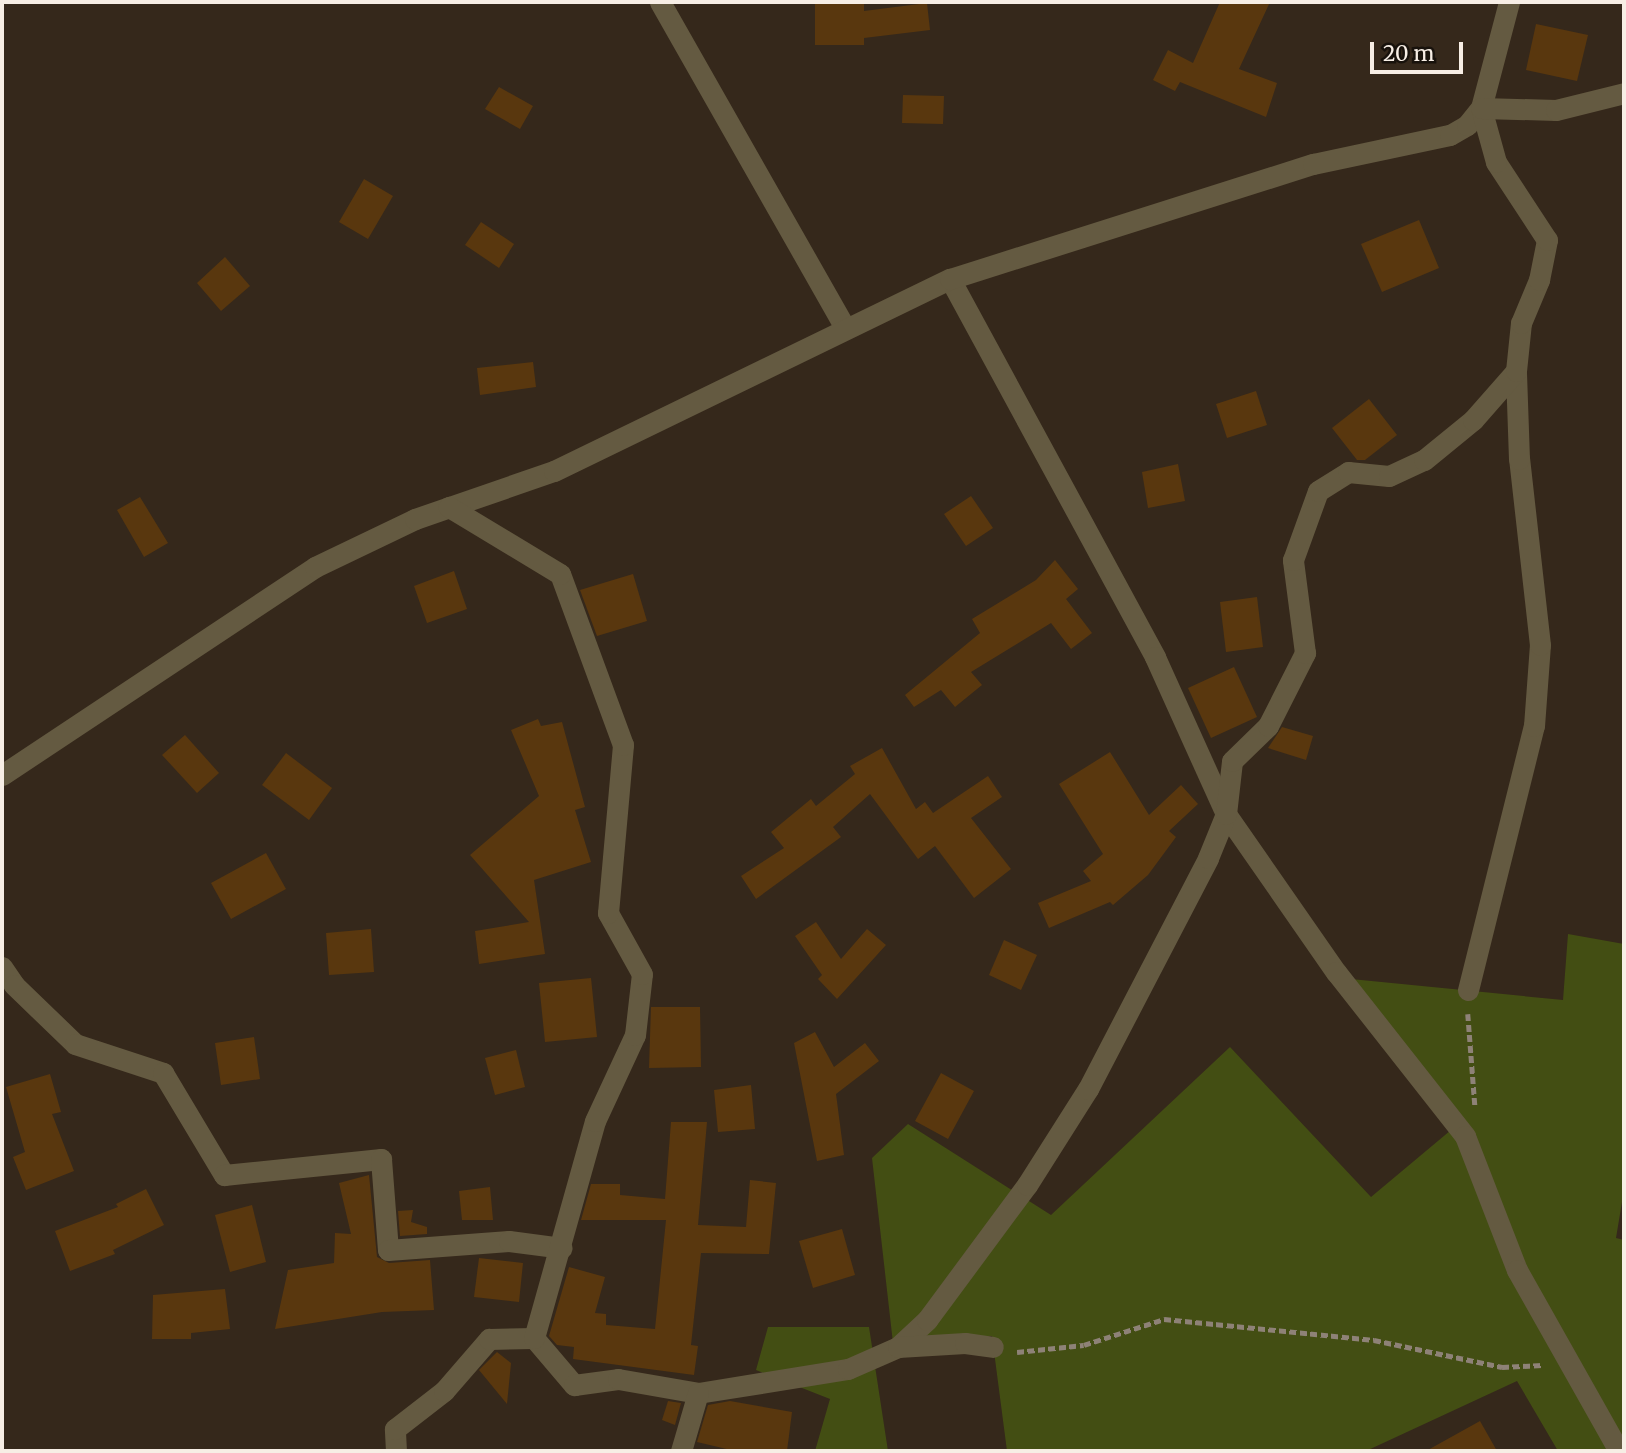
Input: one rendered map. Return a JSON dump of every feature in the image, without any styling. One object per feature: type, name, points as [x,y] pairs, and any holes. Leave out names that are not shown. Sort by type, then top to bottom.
[{"type":"street","points":[[660,2],[845,327]]},
{"type":"street","points":[[2,775],[315,567],[449,507],[554,471],[845,327],[950,279],[1313,164],[1450,135],[1467,125],[1481,108],[1509,2]]},
{"type":"street","points":[[1481,108],[1556,110],[1624,93]]},
{"type":"street","points":[[1468,990],[1534,726],[1540,645],[1519,459],[1516,371],[1521,323],[1539,280],[1547,240],[1496,162],[1481,108]]},
{"type":"street","points":[[950,279],[1155,657],[1226,814],[1336,972],[1465,1136],[1517,1270],[1619,1451]]},
{"type":"street","points":[[534,1338],[574,1385],[618,1379],[698,1393],[848,1369],[898,1347],[927,1320],[1011,1207],[1088,1089],[1144,989],[1226,814],[1232,761],[1268,726],[1305,653],[1293,560],[1318,491],[1348,472],[1389,476],[1424,460],[1472,420],[1516,371]]},
{"type":"street","points":[[449,507],[560,574],[623,745],[608,913],[642,974],[635,1035],[595,1121],[562,1248],[534,1338]]},
{"type":"street","points":[[2,967],[14,985],[75,1044],[163,1073],[224,1175],[381,1159],[388,1250],[509,1241],[562,1248]]},
{"type":"street","points":[[396,1451],[396,1429],[444,1391],[489,1339],[534,1338]]},
{"type":"street","points":[[898,1347],[965,1343],[993,1347]]},
{"type":"street","points":[[681,1451],[698,1393]]},
{"type":"path","points":[[1468,990],[1475,1111]]},
{"type":"path","points":[[993,1347],[1018,1352],[1084,1345],[1123,1329],[1164,1319],[1374,1340],[1503,1367],[1568,1364]]},
{"type":"green space","points":[[1568,934],[1624,944],[1624,1190],[1616,1238],[1624,1240],[1624,1451],[1558,1451],[1517,1381],[1366,1451],[1007,1451],[992,1336],[893,1343],[872,1158],[908,1124],[1051,1215],[1230,1047],[1371,1197],[1463,1120],[1351,979],[1563,1000]]},
{"type":"green space","points":[[768,1327],[869,1327],[888,1451],[815,1451],[830,1399],[756,1370]]},
{"type":"building","points":[[815,2],[864,2],[864,11],[927,3],[930,30],[864,38],[864,45],[815,45]]},
{"type":"building","points":[[1220,2],[1270,2],[1239,69],[1277,83],[1266,117],[1180,82],[1175,91],[1153,80],[1168,50],[1193,63]]},
{"type":"building","points":[[1536,24],[1588,35],[1577,81],[1526,70]]},
{"type":"building","points":[[499,87],[533,106],[520,129],[485,109]]},
{"type":"building","points":[[903,95],[944,96],[943,124],[902,123]]},
{"type":"building","points":[[364,179],[393,196],[368,239],[339,222]]},
{"type":"building","points":[[1419,220],[1439,268],[1382,292],[1361,244]]},
{"type":"building","points":[[481,222],[514,244],[499,268],[465,245]]},
{"type":"building","points":[[225,257],[250,286],[221,311],[197,283]]},
{"type":"building","points":[[533,362],[536,387],[480,395],[477,368]]},
{"type":"building","points":[[1256,391],[1267,425],[1227,438],[1216,404]]},
{"type":"building","points":[[1369,399],[1397,435],[1365,460],[1357,460],[1332,428]]},
{"type":"building","points":[[1178,464],[1185,501],[1148,508],[1142,472]]},
{"type":"building","points":[[971,496],[993,528],[966,546],[944,514]]},
{"type":"building","points":[[140,497],[168,543],[144,557],[117,510]]},
{"type":"building","points":[[1055,560],[1078,589],[1066,599],[1092,633],[1071,649],[1051,623],[971,672],[982,685],[955,707],[941,690],[914,707],[905,695],[980,633],[972,619],[1036,580]]},
{"type":"building","points":[[454,571],[467,609],[427,623],[414,586]]},
{"type":"building","points":[[633,574],[647,621],[597,636],[580,590]]},
{"type":"building","points":[[1257,597],[1263,647],[1226,652],[1220,602]]},
{"type":"building","points":[[1234,667],[1257,717],[1211,738],[1188,688]]},
{"type":"building","points":[[538,719],[541,726],[562,722],[585,807],[575,810],[591,862],[534,880],[545,954],[479,964],[475,931],[529,922],[470,855],[539,796],[511,730]]},
{"type":"building","points":[[1282,727],[1313,736],[1306,760],[1268,748]]},
{"type":"building","points":[[185,735],[219,773],[197,793],[162,755]]},
{"type":"building","points":[[882,748],[916,809],[925,802],[933,813],[988,776],[1002,797],[971,818],[1011,869],[974,898],[935,846],[918,859],[870,794],[833,827],[841,837],[756,899],[741,876],[784,848],[771,832],[811,799],[816,806],[855,774],[850,766]]},
{"type":"building","points":[[1110,752],[1149,815],[1181,785],[1198,804],[1169,831],[1176,837],[1148,875],[1113,905],[1110,902],[1049,928],[1038,903],[1091,881],[1083,871],[1103,854],[1059,784]]},
{"type":"building","points":[[286,753],[332,788],[309,820],[262,785]]},
{"type":"building","points":[[266,853],[286,889],[231,919],[211,883]]},
{"type":"building","points":[[816,922],[841,959],[867,929],[886,945],[837,999],[818,979],[822,975],[795,936]]},
{"type":"building","points":[[371,929],[374,972],[329,975],[326,933]]},
{"type":"building","points":[[1004,940],[1037,955],[1021,990],[989,975]]},
{"type":"building","points":[[591,978],[597,1037],[545,1042],[539,983]]},
{"type":"building","points":[[651,1007],[700,1007],[701,1067],[649,1068]]},
{"type":"building","points":[[815,1032],[834,1067],[865,1043],[879,1061],[836,1094],[844,1155],[817,1161],[794,1043]]},
{"type":"building","points":[[254,1037],[260,1079],[221,1085],[215,1043]]},
{"type":"building","points":[[516,1050],[525,1087],[495,1095],[485,1058]]},
{"type":"building","points":[[941,1073],[974,1091],[948,1139],[915,1121]]},
{"type":"building","points":[[50,1074],[61,1112],[52,1114],[74,1171],[26,1190],[13,1157],[25,1152],[6,1087]]},
{"type":"building","points":[[751,1085],[755,1129],[718,1132],[714,1090]]},
{"type":"building","points":[[671,1122],[707,1122],[698,1225],[746,1227],[750,1180],[776,1183],[769,1254],[701,1253],[691,1345],[698,1346],[694,1375],[573,1359],[574,1347],[557,1345],[549,1336],[569,1267],[605,1277],[595,1313],[606,1314],[606,1325],[655,1329],[666,1220],[581,1220],[591,1184],[620,1184],[620,1195],[665,1199]]},
{"type":"building","points":[[369,1175],[377,1257],[389,1263],[430,1260],[434,1310],[382,1312],[275,1329],[288,1270],[334,1263],[335,1233],[351,1234],[339,1183]]},
{"type":"building","points":[[490,1187],[493,1220],[462,1220],[459,1191]]},
{"type":"building","points":[[146,1189],[164,1225],[113,1250],[115,1254],[70,1271],[55,1231],[118,1207],[116,1204]]},
{"type":"building","points":[[252,1205],[266,1262],[230,1272],[215,1215]]},
{"type":"building","points":[[413,1210],[411,1222],[427,1227],[427,1234],[400,1236],[398,1211]]},
{"type":"building","points":[[842,1229],[855,1275],[813,1288],[799,1241]]},
{"type":"building","points":[[479,1258],[523,1263],[519,1302],[474,1297]]},
{"type":"building","points":[[225,1289],[230,1329],[191,1333],[191,1339],[152,1339],[153,1295]]},
{"type":"building","points":[[497,1352],[511,1363],[507,1404],[479,1370]]},
{"type":"building","points":[[668,1401],[681,1403],[675,1425],[662,1420]]},
{"type":"building","points":[[730,1401],[792,1412],[787,1451],[735,1451],[697,1442],[708,1405]]},
{"type":"building","points":[[1480,1421],[1497,1451],[1426,1451]]}]
